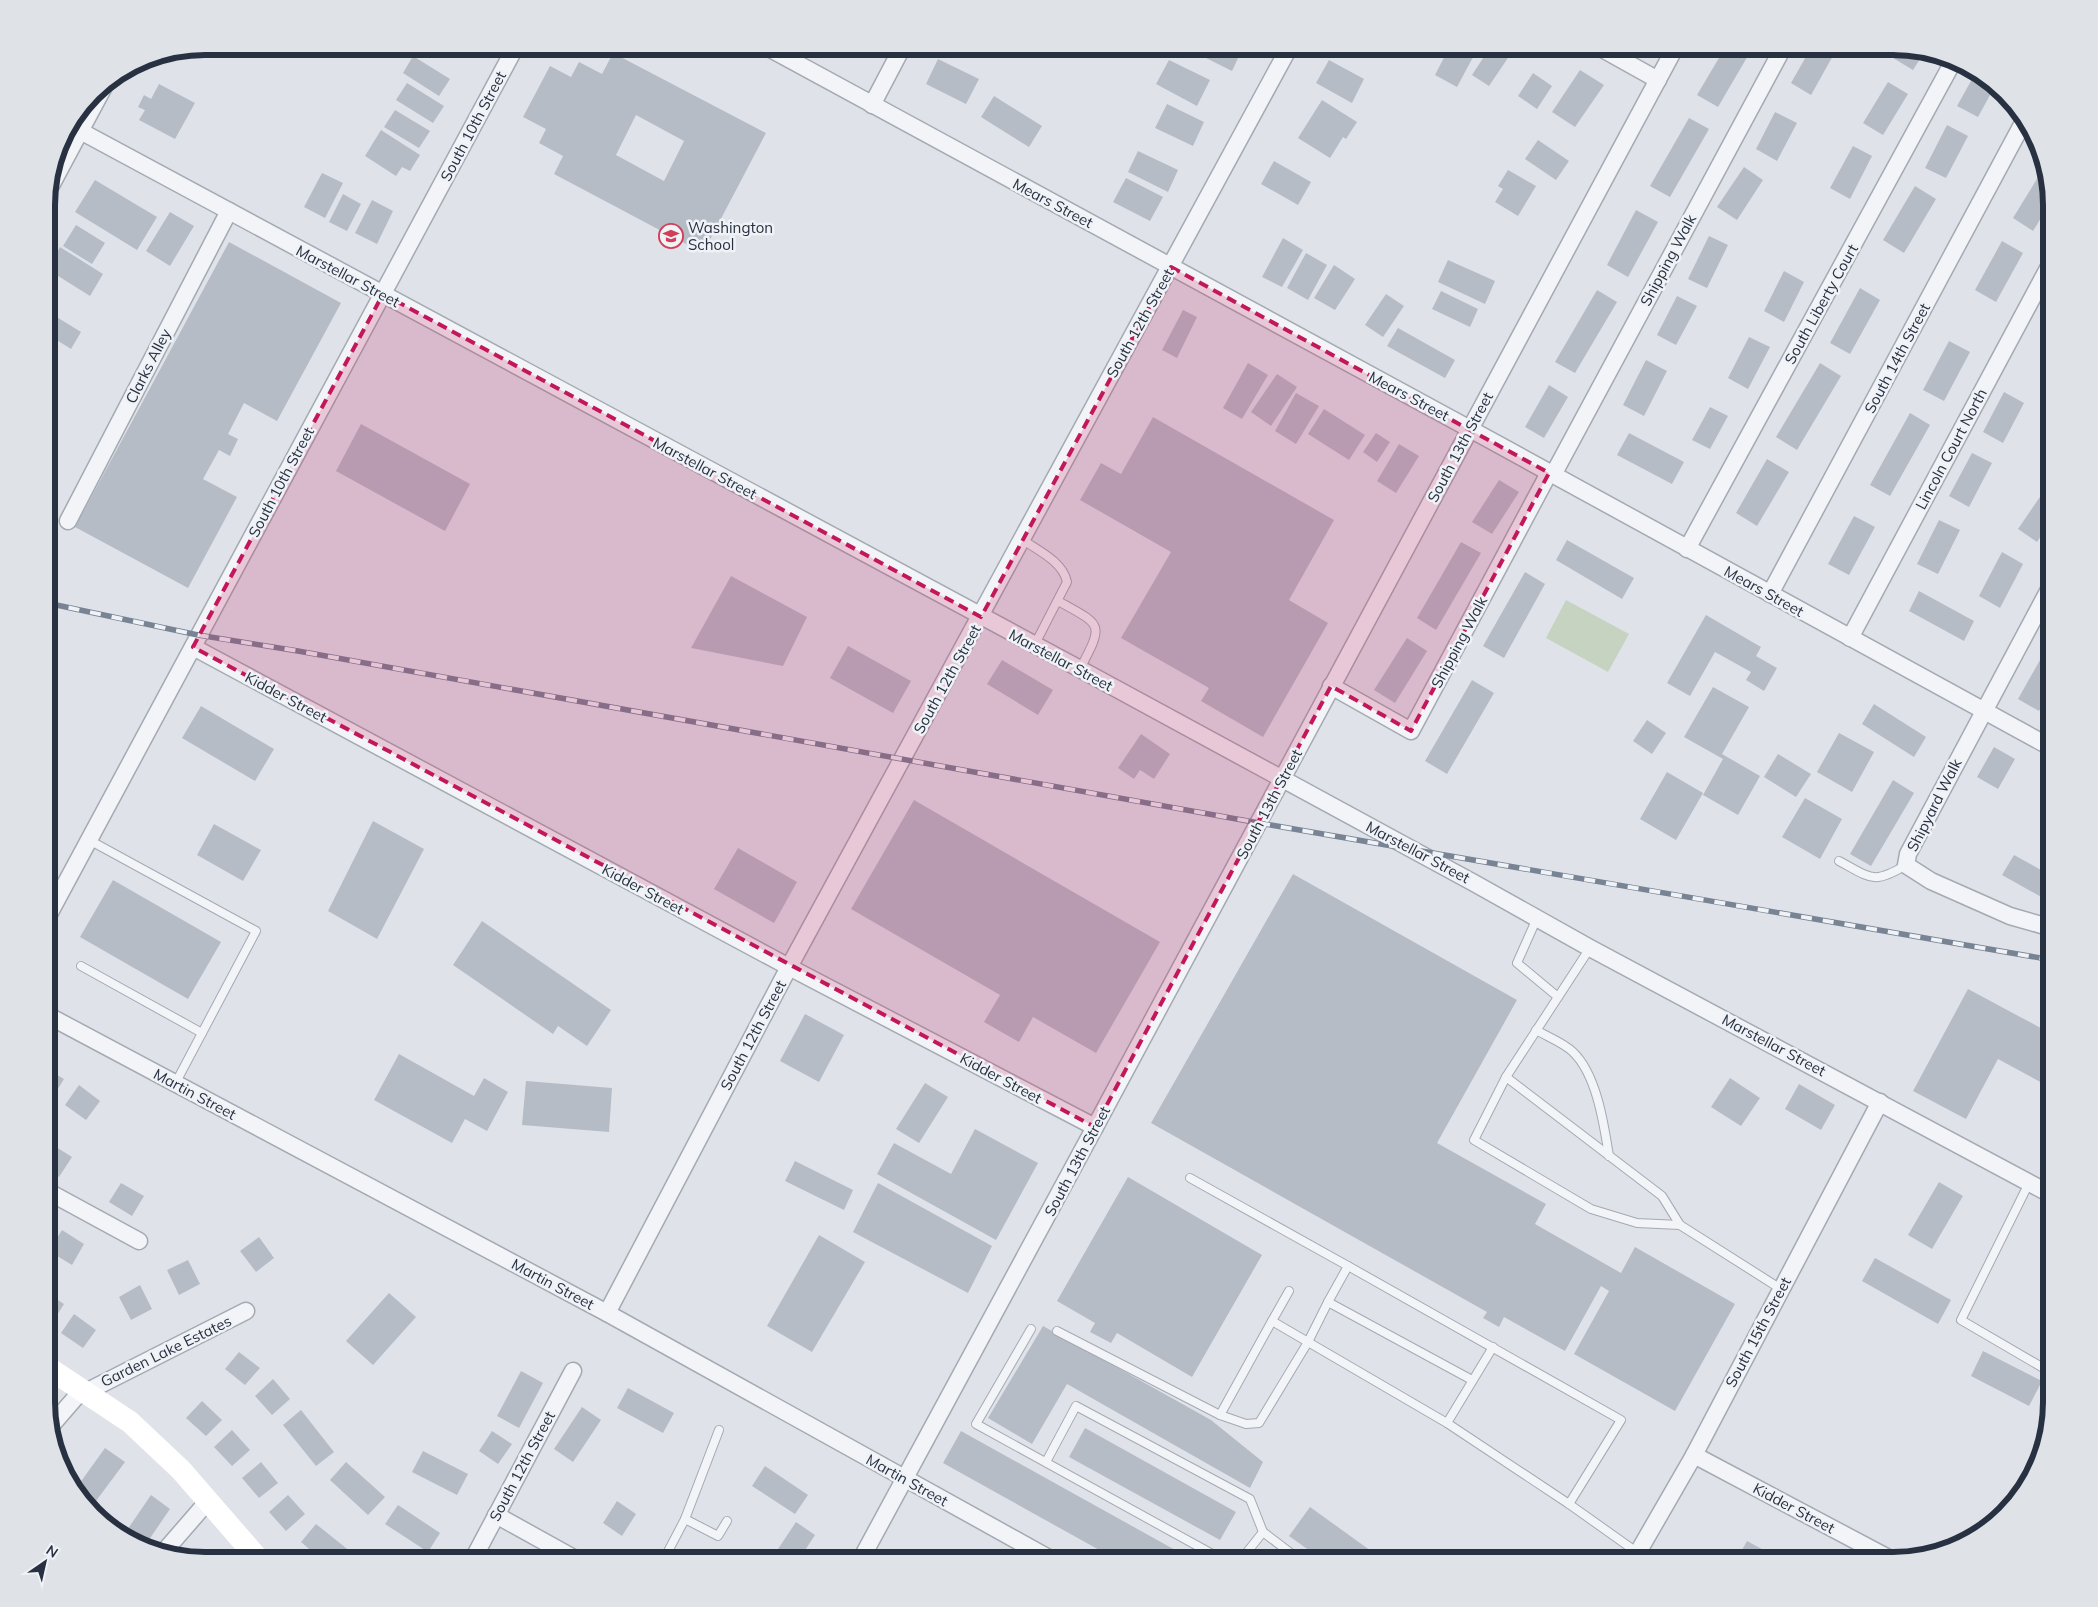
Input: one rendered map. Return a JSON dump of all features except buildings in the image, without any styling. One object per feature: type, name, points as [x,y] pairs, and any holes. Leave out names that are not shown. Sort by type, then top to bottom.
[{"type":"main road","points":[[55,1372],[130,1422],[181,1470],[252,1552]]},
{"type":"street","name":"South 10th Street","points":[[55,903],[511,55]]},
{"type":"street","name":"Mears Street","points":[[781,55],[2043,743]]},
{"type":"street","points":[[872,105],[898,55]]},
{"type":"street","name":"South 12th Street","points":[[607,1313],[789,967],[1285,55]]},
{"type":"street","points":[[1613,55],[1658,80]]},
{"type":"street","name":"South 13th Street","points":[[865,1552],[1671,55]]},
{"type":"street","name":"Shipping Walk","points":[[1331,686],[1411,731],[1779,55]]},
{"type":"street","name":"South Liberty Court","points":[[1687,549],[1950,66]]},
{"type":"street","name":"South 14th Street","points":[[1770,594],[2021,127]]},
{"type":"street","name":"Marstellar Street","points":[[76,129],[1034,646],[1080,669],[1590,948],[2043,1190]]},
{"type":"street","points":[[64,154],[72,134]]},
{"type":"street","name":"Clarks Alley","points":[[68,521],[229,211]]},
{"type":"street","name":"Lincoln Court North","points":[[1850,638],[2043,277]]},
{"type":"street","name":"Shipyard Walk","points":[[2043,601],[1908,854],[1906,865],[1931,881],[2010,916],[2043,925]]},
{"type":"street","name":"Kidder Street","points":[[193,647],[789,967],[1095,1127]]},
{"type":"street","name":"Martin Street","points":[[55,1019],[607,1313],[1038,1552]]},
{"type":"street","name":"South 15th Street","points":[[1639,1552],[1694,1455],[1880,1102]]},
{"type":"street","points":[[55,1195],[139,1241]]},
{"type":"street","name":"Garden Lake Estates","points":[[56,1420],[76,1397],[246,1311]]},
{"type":"street","name":"South 12th Street","points":[[477,1552],[573,1371]]},
{"type":"street","name":"Kidder Street","points":[[1694,1455],[1877,1552]]},
{"type":"street","points":[[168,1547],[208,1501]]},
{"type":"street","points":[[496,1515],[563,1552]]},
{"type":"lane","points":[[1023,540],[1047,556],[1065,573],[1067,582],[1034,646]]},
{"type":"lane","points":[[1058,601],[1090,618],[1095,626],[1095,640],[1080,669]]},
{"type":"lane","points":[[89,840],[256,931],[176,1084]]},
{"type":"lane","points":[[1839,861],[1870,878],[1885,876],[1906,865]]},
{"type":"lane","points":[[1537,918],[1518,963],[1558,997]]},
{"type":"lane","points":[[1590,948],[1506,1077],[1474,1140],[1591,1209],[1637,1224],[1680,1225]]},
{"type":"lane","points":[[81,966],[202,1033]]},
{"type":"lane","points":[[1536,1030],[1573,1052],[1585,1069],[1604,1120],[1609,1156]]},
{"type":"lane","points":[[1506,1077],[1662,1196],[1680,1225],[1781,1289]]},
{"type":"lane","points":[[1190,1178],[1621,1420],[1570,1504]]},
{"type":"lane","points":[[2030,1183],[1961,1320],[2043,1369]]},
{"type":"lane","points":[[1057,1331],[1220,1416],[1246,1424],[1259,1423],[1308,1342],[1348,1266]]},
{"type":"lane","points":[[1220,1416],[1289,1290]]},
{"type":"lane","points":[[1328,1302],[1472,1380]]},
{"type":"lane","points":[[1272,1321],[1448,1423],[1570,1504],[1630,1552]]},
{"type":"lane","points":[[1031,1329],[976,1424],[1209,1552]]},
{"type":"lane","points":[[1448,1423],[1493,1347]]},
{"type":"lane","points":[[1046,1462],[1076,1406],[1250,1499],[1263,1532],[1290,1552]]},
{"type":"lane","points":[[668,1552],[685,1519],[719,1430]]},
{"type":"lane","points":[[685,1519],[718,1536],[727,1521]]},
{"type":"lane","points":[[1247,1552],[1263,1532]]},
{"type":"highlighted area","points":[[1171,267],[1549,473],[1411,731],[1331,686],[1095,1127],[193,647],[383,294],[981,617]]},
{"type":"green space","points":[[1566,600],[1629,634],[1608,672],[1546,638]]},
{"type":"railway","points":[[55,605],[198,635],[298,651],[1259,823],[2043,958]]},
{"type":"place","name":"Washington School","points":[[671,236]]}]
